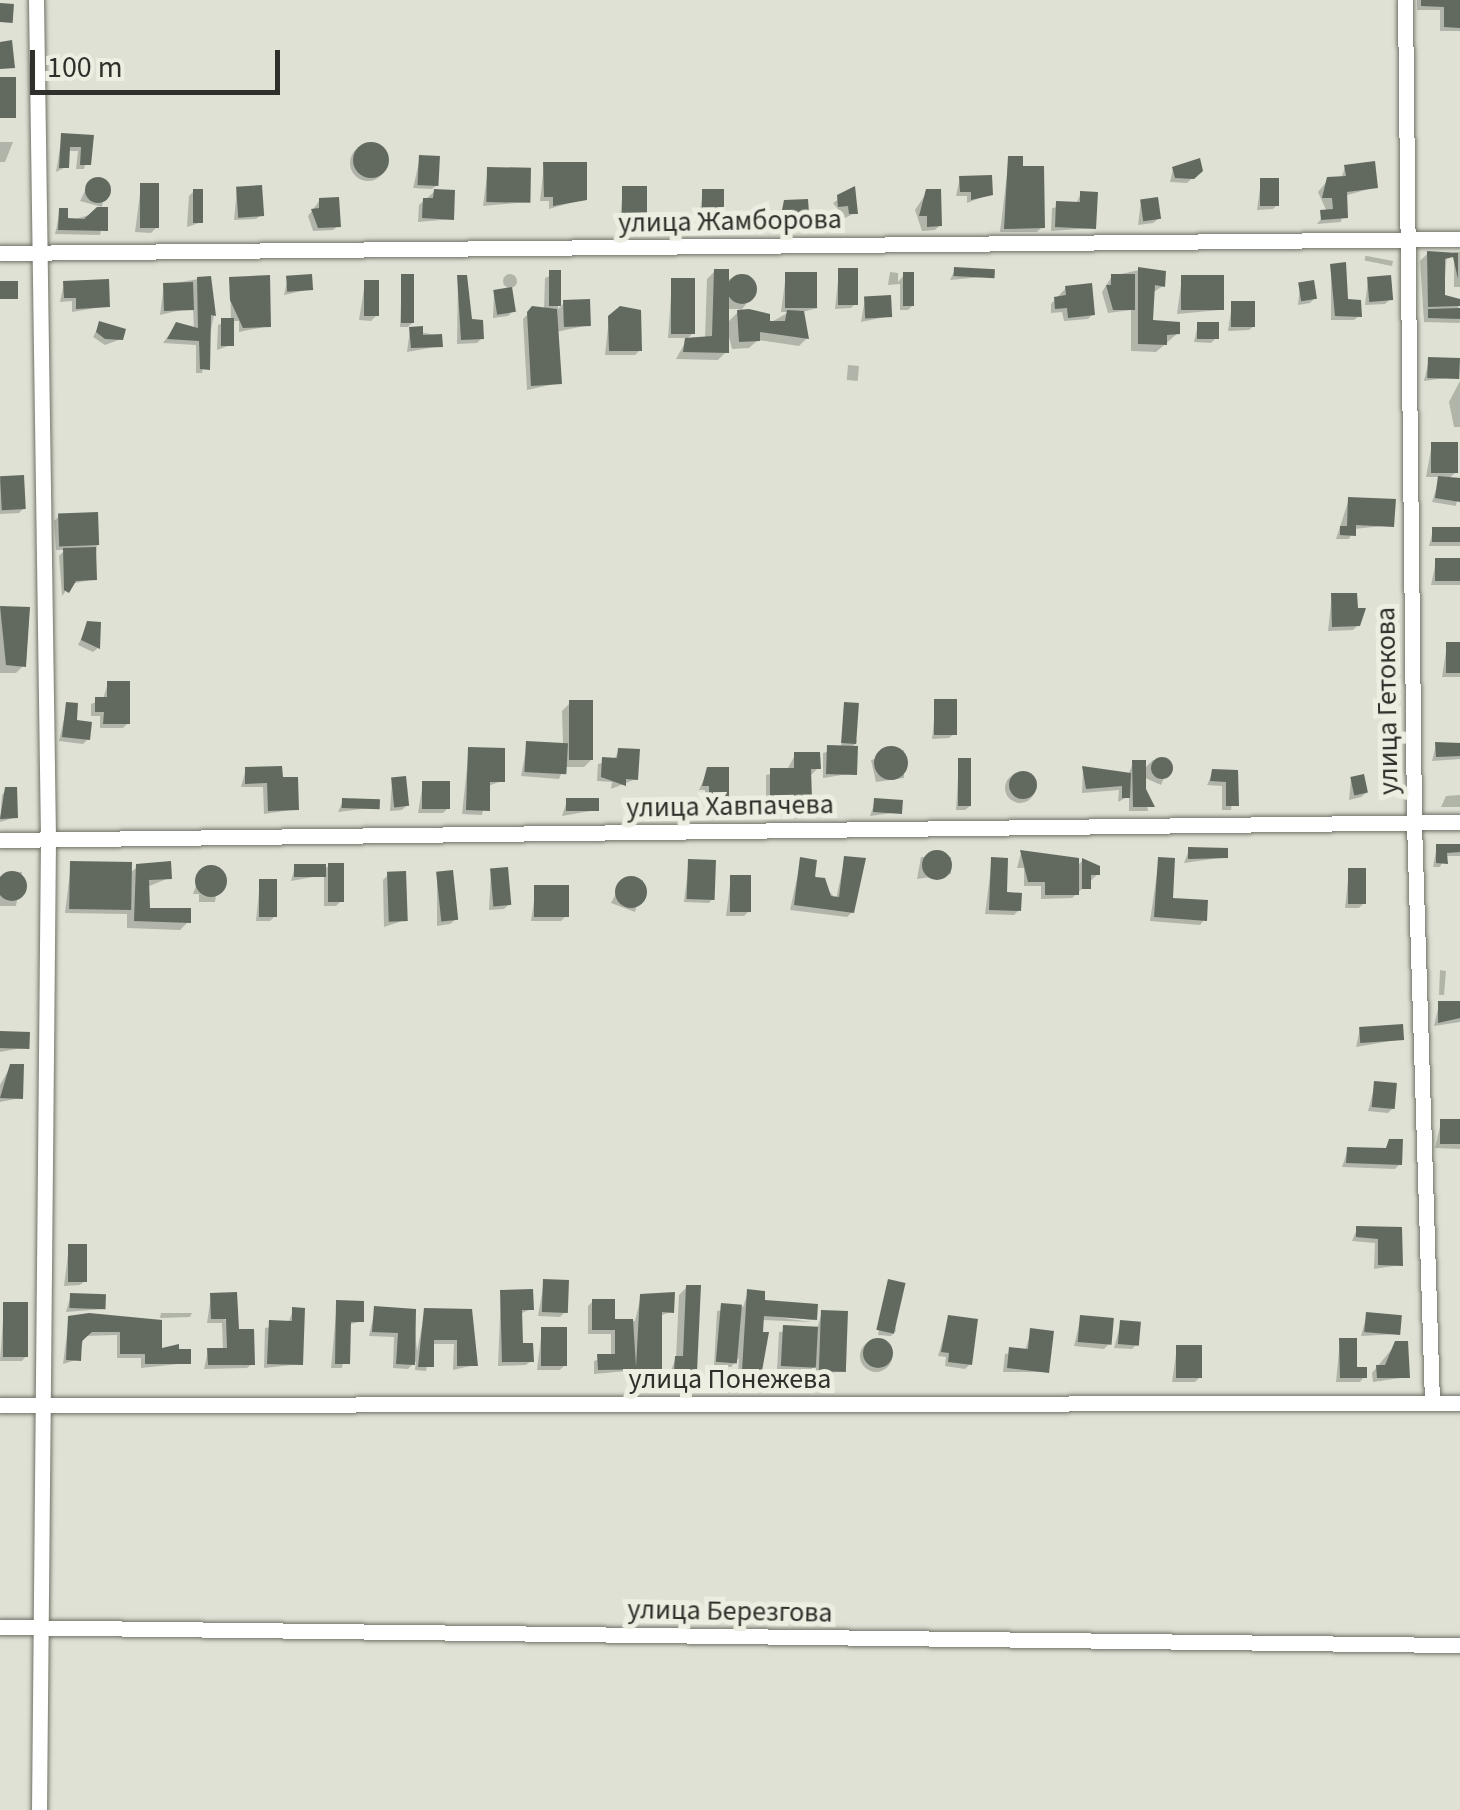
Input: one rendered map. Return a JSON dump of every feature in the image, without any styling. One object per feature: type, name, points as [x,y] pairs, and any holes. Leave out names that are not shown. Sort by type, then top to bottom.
[{"type":"street","points":[[36,0],[48,838],[38,1810]]},
{"type":"street","name":"улица Гетокова","points":[[1406,0],[1414,823],[1432,1402]]},
{"type":"street","name":"улица Жамборова","points":[[0,253],[1460,239]]},
{"type":"street","name":"улица Хавпачева","points":[[0,840],[1460,822]]},
{"type":"street","name":"улица Понежева","points":[[0,1405],[1460,1403]]},
{"type":"street","name":"улица Березгова","points":[[0,1627],[1460,1645]]},
{"type":"building","points":[[1421,0],[1460,0],[1460,28],[1444,27],[1444,7],[1421,6]]},
{"type":"building","points":[[0,3],[14,4],[13,23],[0,22]]},
{"type":"building","points":[[12,40],[15,68],[0,69],[0,42]]},
{"type":"building","points":[[0,77],[16,77],[16,118],[0,118]]},
{"type":"building","points":[[61,133],[94,135],[91,165],[80,165],[81,147],[70,147],[69,168],[59,168]]},
{"type":"building","points":[[371,142],[383,148],[389,160],[383,172],[371,178],[359,172],[353,160],[359,148]]},
{"type":"building","points":[[419,155],[440,156],[438,186],[417,185]]},
{"type":"building","points":[[1008,156],[1023,156],[1023,166],[1044,166],[1045,228],[1004,229]]},
{"type":"building","points":[[1200,158],[1203,171],[1194,179],[1175,178],[1172,167]]},
{"type":"building","points":[[1375,161],[1378,188],[1347,192],[1348,218],[1321,220],[1320,210],[1333,209],[1332,198],[1322,198],[1327,177],[1346,176],[1344,165]]},
{"type":"building","points":[[543,162],[587,162],[587,200],[553,206],[553,197],[544,197]]},
{"type":"building","points":[[487,167],[531,168],[530,203],[486,202]]},
{"type":"building","points":[[992,175],[993,195],[971,200],[971,192],[960,192],[959,176]]},
{"type":"building","points":[[98,177],[107,181],[111,190],[107,199],[98,203],[89,199],[85,190],[89,181]]},
{"type":"building","points":[[1260,178],[1279,178],[1279,206],[1260,206]]},
{"type":"building","points":[[140,183],[159,183],[159,228],[140,228]]},
{"type":"building","points":[[262,185],[264,216],[238,218],[236,187]]},
{"type":"building","points":[[622,186],[647,186],[647,226],[622,226]]},
{"type":"building","points":[[855,186],[858,214],[849,214],[848,206],[838,207],[837,195]]},
{"type":"building","points":[[193,189],[203,189],[203,223],[193,223]]},
{"type":"building","points":[[434,189],[455,190],[454,220],[422,218],[423,198],[433,198]]},
{"type":"building","points":[[702,189],[724,189],[724,226],[702,226]]},
{"type":"building","points":[[926,189],[941,189],[942,226],[927,227],[927,216],[919,216]]},
{"type":"building","points":[[1080,191],[1098,192],[1096,229],[1055,227],[1056,201],[1080,202]]},
{"type":"building","points":[[339,197],[341,227],[318,228],[311,209],[319,208],[319,198]]},
{"type":"building","points":[[1158,197],[1161,219],[1143,221],[1140,200]]},
{"type":"building","points":[[808,199],[810,227],[790,228],[789,219],[780,220],[784,200]]},
{"type":"building","points":[[97,207],[108,207],[108,231],[58,230],[59,208],[68,208],[68,218],[84,219]]},
{"type":"building","points":[[1427,251],[1458,253],[1458,279],[1453,257],[1445,259],[1445,295],[1460,299],[1460,306],[1428,307]]},
{"type":"building","points":[[1346,262],[1348,299],[1361,300],[1362,317],[1335,316],[1330,264]]},
{"type":"building","points":[[954,267],[995,269],[994,278],[954,276]]},
{"type":"building","points":[[1138,267],[1166,271],[1165,287],[1155,285],[1153,320],[1180,322],[1180,334],[1167,335],[1167,345],[1138,344]]},
{"type":"building","points":[[838,268],[858,268],[858,305],[838,305]]},
{"type":"building","points":[[714,269],[729,269],[729,353],[683,352],[685,338],[712,336]]},
{"type":"building","points":[[549,270],[561,270],[561,306],[549,306]]},
{"type":"building","points":[[785,272],[817,272],[817,308],[785,308]]},
{"type":"building","points":[[903,272],[914,272],[914,306],[903,306]]},
{"type":"building","points":[[312,274],[313,290],[287,292],[286,276]]},
{"type":"building","points":[[401,274],[414,274],[414,323],[401,323]]},
{"type":"building","points":[[742,274],[753,278],[757,289],[753,300],[742,304],[731,300],[727,289],[731,278]]},
{"type":"building","points":[[1111,274],[1135,274],[1135,310],[1113,310],[1106,285],[1111,285]]},
{"type":"building","points":[[270,275],[271,327],[243,328],[230,300],[229,277]]},
{"type":"building","points":[[457,275],[467,275],[472,319],[483,320],[484,339],[461,340]]},
{"type":"building","points":[[1181,275],[1224,275],[1224,310],[1181,310]]},
{"type":"building","points":[[1391,275],[1393,300],[1369,302],[1367,277]]},
{"type":"building","points":[[211,276],[216,316],[211,315],[210,370],[200,369],[199,341],[167,339],[176,322],[198,328],[197,277]]},
{"type":"building","points":[[671,278],[695,278],[695,334],[671,334]]},
{"type":"building","points":[[109,279],[110,307],[76,309],[76,298],[64,298],[63,281]]},
{"type":"building","points":[[364,280],[379,280],[379,316],[364,316]]},
{"type":"building","points":[[1314,280],[1317,299],[1301,301],[1298,283]]},
{"type":"building","points":[[0,281],[18,281],[18,299],[0,299]]},
{"type":"building","points":[[193,282],[194,310],[164,311],[163,283]]},
{"type":"building","points":[[1092,283],[1095,315],[1068,318],[1067,308],[1055,309],[1054,297],[1066,295],[1065,286]]},
{"type":"building","points":[[512,287],[516,312],[497,315],[493,290]]},
{"type":"building","points":[[891,295],[892,317],[865,318],[864,296]]},
{"type":"building","points":[[590,299],[591,326],[564,327],[563,300]]},
{"type":"building","points":[[1231,301],[1255,301],[1255,327],[1231,327]]},
{"type":"building","points":[[532,306],[557,309],[562,384],[531,386],[527,312]]},
{"type":"building","points":[[620,306],[641,310],[642,351],[609,351],[608,316]]},
{"type":"building","points":[[1460,308],[1460,319],[1428,318],[1428,309]]},
{"type":"building","points":[[737,310],[770,314],[770,321],[785,321],[787,310],[804,311],[809,339],[760,332],[760,341],[739,342]]},
{"type":"building","points":[[221,318],[234,318],[234,346],[221,346]]},
{"type":"building","points":[[99,321],[126,329],[123,340],[105,339],[96,332]]},
{"type":"building","points":[[1197,322],[1219,322],[1219,339],[1197,339]]},
{"type":"building","points":[[423,326],[423,335],[442,334],[443,347],[411,348],[409,327]]},
{"type":"building","points":[[1428,357],[1460,358],[1459,379],[1427,378]]},
{"type":"building","points":[[1431,442],[1458,442],[1458,473],[1431,473]]},
{"type":"building","points":[[24,475],[26,509],[2,510],[0,476]]},
{"type":"building","points":[[1438,476],[1460,478],[1460,502],[1435,498]]},
{"type":"building","points":[[1348,497],[1396,499],[1394,527],[1356,525],[1356,536],[1340,535],[1340,526],[1347,526]]},
{"type":"building","points":[[98,512],[99,545],[59,546],[58,513]]},
{"type":"building","points":[[1432,527],[1460,527],[1460,542],[1432,542]]},
{"type":"building","points":[[96,547],[97,580],[76,581],[69,593],[64,590],[63,548]]},
{"type":"building","points":[[1435,558],[1460,558],[1460,581],[1435,581]]},
{"type":"building","points":[[1331,593],[1357,593],[1358,608],[1366,608],[1360,626],[1332,627]]},
{"type":"building","points":[[0,606],[30,607],[26,667],[6,665]]},
{"type":"building","points":[[87,621],[101,622],[100,649],[81,640]]},
{"type":"building","points":[[1446,642],[1460,642],[1460,673],[1446,673]]},
{"type":"building","points":[[107,681],[130,681],[130,724],[103,724],[104,712],[95,712],[95,697],[107,697]]},
{"type":"building","points":[[934,699],[957,699],[957,735],[934,735]]},
{"type":"building","points":[[569,700],[593,700],[593,760],[569,760]]},
{"type":"building","points":[[66,702],[78,703],[77,720],[92,722],[90,740],[62,737]]},
{"type":"building","points":[[844,702],[859,703],[856,744],[841,743]]},
{"type":"building","points":[[526,741],[568,743],[566,774],[524,772]]},
{"type":"building","points":[[1435,742],[1460,743],[1460,756],[1436,757]]},
{"type":"building","points":[[827,745],[858,746],[857,775],[826,774]]},
{"type":"building","points":[[891,746],[903,751],[908,763],[903,775],[891,780],[879,775],[874,763],[879,751]]},
{"type":"building","points":[[468,747],[505,748],[505,782],[490,782],[490,811],[466,810]]},
{"type":"building","points":[[618,748],[640,749],[638,780],[626,779],[626,786],[601,777],[602,757],[617,758]]},
{"type":"building","points":[[794,752],[820,752],[821,769],[811,769],[812,799],[827,799],[827,811],[795,812],[795,799],[770,799],[770,768],[794,768]]},
{"type":"building","points":[[1158,757],[1166,757],[1173,768],[1166,779],[1158,779],[1151,772],[1151,764]]},
{"type":"building","points":[[958,758],[971,758],[971,806],[958,806]]},
{"type":"building","points":[[1132,760],[1146,760],[1146,789],[1155,807],[1133,807]]},
{"type":"building","points":[[282,766],[283,777],[298,777],[299,810],[268,811],[267,783],[245,784],[245,767]]},
{"type":"building","points":[[1082,766],[1131,773],[1130,798],[1122,798],[1122,786],[1086,789]]},
{"type":"building","points":[[707,767],[729,767],[729,797],[709,797],[709,786],[702,786]]},
{"type":"building","points":[[1212,769],[1238,770],[1239,806],[1226,806],[1226,782],[1210,781]]},
{"type":"building","points":[[1023,771],[1033,775],[1037,785],[1033,795],[1023,799],[1013,795],[1009,785],[1013,775]]},
{"type":"building","points":[[1364,774],[1368,793],[1354,795],[1350,777]]},
{"type":"building","points":[[406,776],[409,806],[394,807],[391,778]]},
{"type":"building","points":[[422,781],[450,781],[450,809],[422,809]]},
{"type":"building","points":[[5,787],[17,787],[18,818],[0,819]]},
{"type":"building","points":[[342,798],[380,799],[380,809],[342,808]]},
{"type":"building","points":[[566,798],[599,798],[599,811],[566,811]]},
{"type":"building","points":[[874,798],[903,800],[902,814],[873,812]]},
{"type":"building","points":[[1436,844],[1460,844],[1460,852],[1447,853],[1448,864],[1436,863]]},
{"type":"building","points":[[1188,847],[1228,848],[1228,858],[1188,859]]},
{"type":"building","points":[[937,850],[948,854],[952,865],[948,876],[937,880],[926,876],[922,865],[926,854]]},
{"type":"building","points":[[1020,850],[1079,858],[1079,895],[1045,895],[1045,882],[1028,882]]},
{"type":"building","points":[[844,856],[866,858],[854,913],[794,905],[800,857],[817,860],[815,877],[825,878],[831,896],[839,897]]},
{"type":"building","points":[[991,857],[1008,858],[1007,892],[1022,893],[1021,911],[989,910]]},
{"type":"building","points":[[1158,857],[1175,858],[1173,898],[1208,900],[1207,921],[1154,917]]},
{"type":"building","points":[[1082,858],[1100,866],[1100,875],[1091,875],[1091,889],[1082,889]]},
{"type":"building","points":[[688,859],[716,860],[715,900],[687,899]]},
{"type":"building","points":[[70,861],[132,862],[131,910],[69,909]]},
{"type":"building","points":[[171,861],[172,879],[149,880],[150,908],[191,908],[191,923],[134,921],[136,864]]},
{"type":"building","points":[[328,863],[344,863],[344,902],[328,902]]},
{"type":"building","points":[[294,864],[326,864],[326,877],[294,877]]},
{"type":"building","points":[[211,865],[222,870],[227,881],[222,892],[211,897],[200,892],[195,881],[200,870]]},
{"type":"building","points":[[508,867],[511,905],[493,906],[490,869]]},
{"type":"building","points":[[1348,868],[1366,868],[1366,904],[1348,904]]},
{"type":"building","points":[[453,870],[458,920],[441,922],[436,872]]},
{"type":"building","points":[[12,871],[23,875],[27,886],[23,897],[12,901],[1,897],[-3,886],[1,875]]},
{"type":"building","points":[[406,871],[408,921],[389,922],[387,872]]},
{"type":"building","points":[[730,875],[751,875],[751,912],[730,912]]},
{"type":"building","points":[[631,876],[642,881],[647,892],[642,903],[631,908],[620,903],[615,892],[620,881]]},
{"type":"building","points":[[259,879],[277,879],[277,917],[259,917]]},
{"type":"building","points":[[534,885],[569,885],[569,917],[534,917]]},
{"type":"building","points":[[1438,1001],[1460,1001],[1460,1018],[1438,1023]]},
{"type":"building","points":[[1403,1024],[1404,1040],[1360,1043],[1359,1027]]},
{"type":"building","points":[[0,1031],[30,1032],[29,1049],[0,1048]]},
{"type":"building","points":[[10,1064],[24,1064],[23,1099],[0,1098]]},
{"type":"building","points":[[1374,1081],[1397,1083],[1395,1109],[1372,1107]]},
{"type":"building","points":[[1440,1119],[1460,1119],[1460,1144],[1440,1144]]},
{"type":"building","points":[[1389,1139],[1403,1139],[1402,1165],[1346,1163],[1347,1147],[1386,1148]]},
{"type":"building","points":[[1356,1226],[1402,1227],[1403,1266],[1378,1265],[1378,1239],[1356,1237]]},
{"type":"building","points":[[68,1244],[87,1244],[87,1282],[68,1282]]},
{"type":"building","points":[[543,1279],[569,1280],[568,1313],[542,1312]]},
{"type":"building","points":[[888,1279],[906,1283],[894,1334],[876,1330]]},
{"type":"building","points":[[686,1285],[701,1285],[697,1372],[674,1371],[675,1356],[683,1356]]},
{"type":"building","points":[[533,1289],[534,1310],[522,1310],[523,1343],[533,1343],[534,1362],[502,1362],[500,1290]]},
{"type":"building","points":[[747,1289],[765,1291],[765,1300],[818,1304],[817,1320],[764,1316],[763,1332],[769,1332],[762,1371],[742,1370]]},
{"type":"building","points":[[237,1292],[239,1329],[254,1329],[255,1365],[208,1365],[207,1348],[227,1348],[226,1319],[211,1319],[210,1293]]},
{"type":"building","points":[[675,1292],[674,1313],[662,1312],[662,1369],[598,1370],[597,1354],[615,1354],[615,1330],[592,1330],[592,1299],[615,1299],[615,1319],[633,1319],[636,1367],[640,1294]]},
{"type":"building","points":[[70,1293],[106,1294],[105,1309],[69,1308]]},
{"type":"building","points":[[336,1300],[364,1301],[364,1322],[351,1322],[350,1364],[335,1364]]},
{"type":"building","points":[[3,1302],[28,1302],[28,1357],[3,1357]]},
{"type":"building","points":[[721,1303],[742,1305],[737,1364],[716,1362]]},
{"type":"building","points":[[374,1306],[416,1309],[415,1365],[396,1364],[398,1333],[372,1332]]},
{"type":"building","points":[[292,1307],[305,1308],[303,1365],[267,1364],[269,1320],[292,1321]]},
{"type":"building","points":[[424,1308],[472,1309],[478,1366],[457,1366],[457,1340],[434,1340],[434,1367],[418,1367]]},
{"type":"building","points":[[821,1310],[848,1311],[846,1372],[819,1371]]},
{"type":"building","points":[[1366,1312],[1402,1315],[1400,1335],[1364,1332]]},
{"type":"building","points":[[89,1313],[162,1320],[162,1348],[179,1344],[179,1349],[191,1349],[191,1364],[145,1364],[145,1354],[120,1354],[120,1332],[92,1332],[82,1341],[81,1361],[66,1360],[68,1316]]},
{"type":"building","points":[[948,1315],[978,1319],[972,1365],[948,1362],[949,1353],[941,1352]]},
{"type":"building","points":[[1080,1315],[1114,1318],[1112,1345],[1078,1342]]},
{"type":"building","points":[[1120,1320],[1141,1322],[1139,1346],[1118,1344]]},
{"type":"building","points":[[783,1325],[818,1327],[816,1368],[781,1366]]},
{"type":"building","points":[[541,1327],[567,1327],[567,1366],[541,1366]]},
{"type":"building","points":[[1030,1328],[1054,1331],[1049,1373],[1007,1368],[1009,1347],[1028,1349]]},
{"type":"building","points":[[878,1338],[889,1342],[893,1353],[889,1364],[878,1368],[867,1364],[863,1353],[867,1342]]},
{"type":"building","points":[[1339,1338],[1357,1338],[1357,1367],[1367,1367],[1367,1378],[1340,1378]]},
{"type":"building","points":[[1395,1341],[1408,1341],[1410,1378],[1377,1378],[1376,1365],[1385,1365]]},
{"type":"building","points":[[1176,1345],[1202,1345],[1202,1378],[1176,1378]]}]
